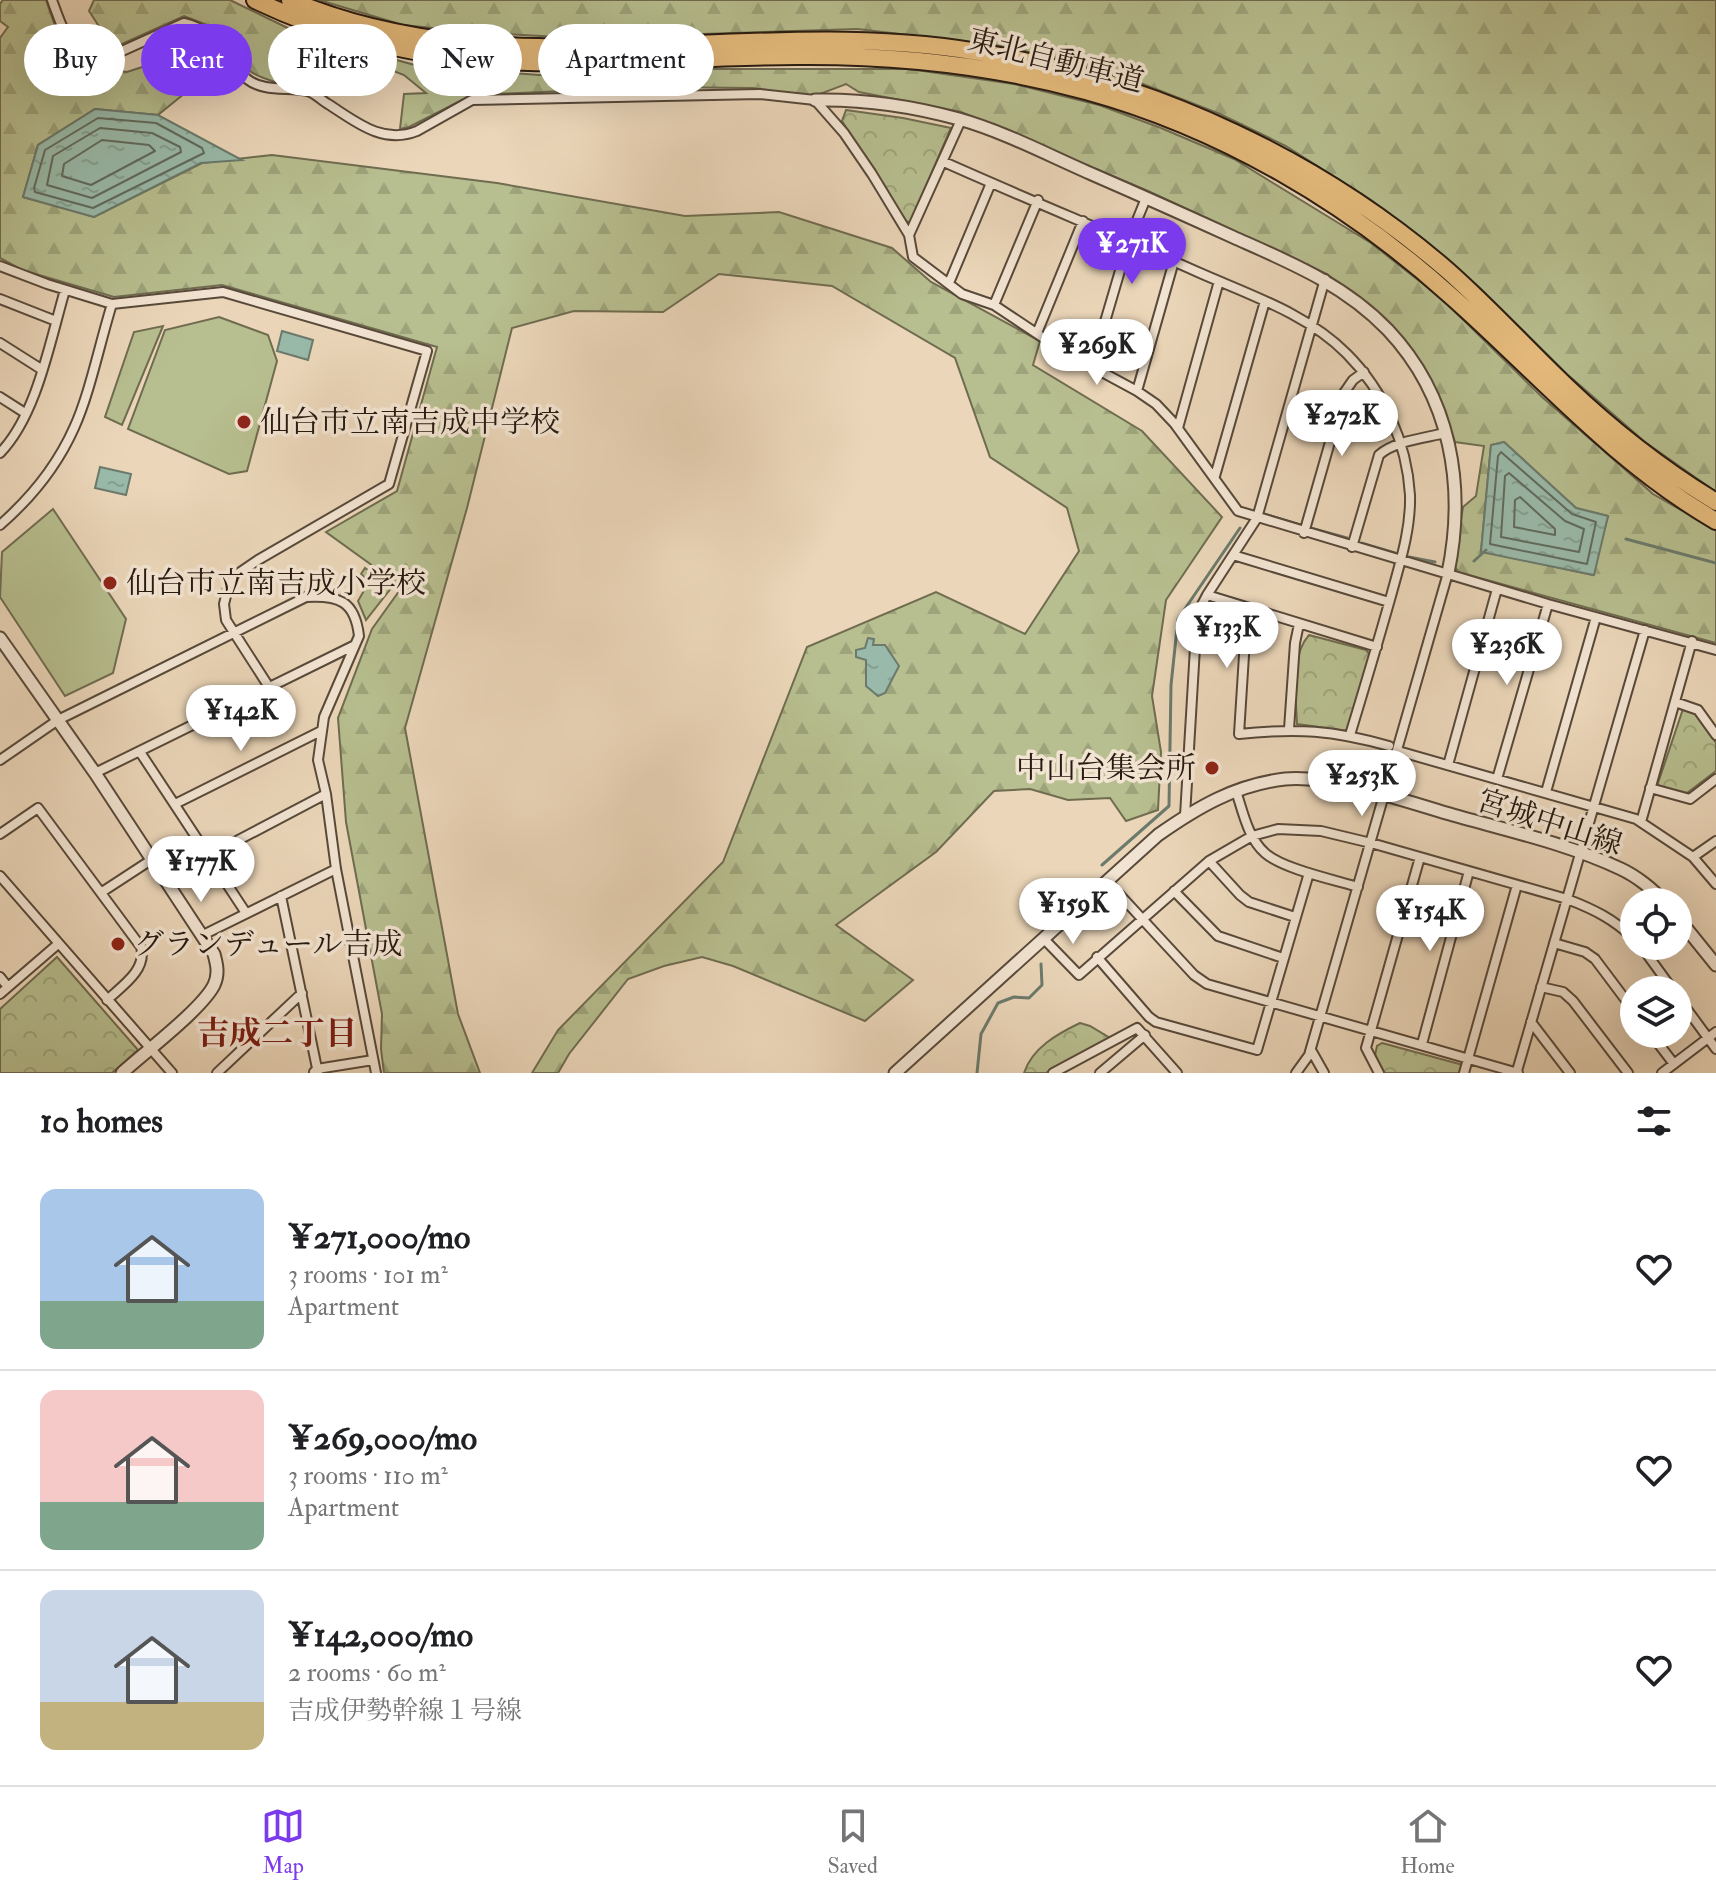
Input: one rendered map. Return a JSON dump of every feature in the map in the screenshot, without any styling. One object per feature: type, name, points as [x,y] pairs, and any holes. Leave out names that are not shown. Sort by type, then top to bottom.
[{"type":"highway","name":"東北自動車道","points":[[255,0],[302,22],[373,44],[453,59],[559,64],[793,56],[908,59],[995,70],[1138,107],[1214,138],[1259,161],[1304,186],[1391,244],[1451,296],[1607,443],[1649,477],[1716,521]]},
{"type":"highway","name":"東北自動車道","points":[[290,0],[379,29],[494,47],[586,50],[833,40],[953,47],[1062,70],[1149,96],[1198,115],[1270,150],[1315,175],[1392,228],[1446,270],[1604,421],[1660,467],[1716,502]]},
{"type":"street","points":[[52,0],[71,42],[83,52],[98,57],[111,56],[184,23],[195,25],[206,31],[247,79],[264,86],[309,91],[365,128],[387,135],[417,131],[472,100],[760,94],[889,104],[961,120],[1146,198],[1325,279],[1350,296],[1389,332],[1429,388],[1445,433],[1455,478],[1456,535],[1448,573],[1393,749],[1385,795],[1311,1050],[1296,1073]]},
{"type":"street","points":[[815,100],[844,133],[909,235],[913,257],[962,294],[994,305],[1063,351],[1156,404],[1215,476],[1238,511],[1548,604],[1716,650]]},
{"type":"street","points":[[909,235],[961,120]]},
{"type":"street","points":[[944,162],[1038,200],[1265,301],[1311,325],[1346,352],[1364,372],[1387,407],[1400,445],[1410,497],[1401,560],[1350,735]]},
{"type":"street","points":[[949,283],[991,183]]},
{"type":"street","points":[[1092,366],[1129,240],[1146,198]]},
{"type":"street","points":[[994,305],[1038,200]]},
{"type":"street","points":[[1037,333],[1083,221]]},
{"type":"street","points":[[1137,391],[1174,261]]},
{"type":"street","points":[[0,266],[112,304],[223,292],[427,351],[389,484],[236,575],[228,588],[224,604],[226,620],[269,687]]},
{"type":"street","points":[[1185,816],[1197,614],[1257,518],[1325,279]]},
{"type":"street","points":[[1178,428],[1219,281]]},
{"type":"street","points":[[1,452],[9,444],[25,413],[65,290]]},
{"type":"street","points":[[0,299],[56,321]]},
{"type":"street","points":[[1215,476],[1265,301]]},
{"type":"street","points":[[0,525],[23,505],[47,475],[74,428],[112,304]]},
{"type":"street","points":[[0,343],[41,369]]},
{"type":"street","points":[[1304,533],[1344,393],[1353,380],[1364,372]]},
{"type":"street","points":[[0,397],[25,413]]},
{"type":"street","points":[[1352,547],[1383,450],[1445,433]]},
{"type":"street","points":[[1233,555],[1389,602]]},
{"type":"street","points":[[1448,765],[1497,589]]},
{"type":"street","points":[[1207,595],[1377,647]]},
{"type":"street","points":[[0,760],[58,720],[306,597],[338,598],[350,607],[358,623],[359,636],[324,717],[318,760],[376,1073]]},
{"type":"street","points":[[1497,779],[1548,604]]},
{"type":"street","points":[[1247,608],[1239,734],[1289,729],[1350,735],[1593,806],[1641,822],[1693,857],[1716,884]]},
{"type":"street","points":[[1546,792],[1596,617]]},
{"type":"street","points":[[1289,729],[1299,624]]},
{"type":"street","points":[[1107,881],[1194,975],[1207,984],[1518,1072],[1645,630]]},
{"type":"street","points":[[0,638],[4,651],[95,773],[214,954],[218,968],[215,982],[206,998],[122,1073]]},
{"type":"street","points":[[1641,822],[1692,641]]},
{"type":"street","points":[[95,773],[354,646]]},
{"type":"street","points":[[1675,702],[1698,710],[1716,735]]},
{"type":"street","points":[[175,804],[321,731]]},
{"type":"street","points":[[140,752],[246,913]]},
{"type":"street","name":"宮城中山線","points":[[895,1073],[1158,835],[1202,805],[1236,791],[1288,779],[1322,781],[1385,795],[1580,851],[1624,871],[1646,888]]},
{"type":"street","points":[[1650,788],[1690,799],[1716,779]]},
{"type":"street","points":[[1236,791],[1252,836],[1265,854],[1309,873],[1358,887]]},
{"type":"street","points":[[210,855],[326,794]]},
{"type":"street","points":[[0,834],[38,808],[141,947],[144,956],[140,967],[107,1000]]},
{"type":"street","points":[[1044,939],[1079,975],[1209,861],[1252,836],[1278,829],[1298,828],[1371,843],[1567,899],[1594,909],[1620,926]]},
{"type":"street","points":[[1693,857],[1716,841]]},
{"type":"street","points":[[1379,1073],[1366,1048],[1420,857]]},
{"type":"street","points":[[102,892],[151,860]]},
{"type":"street","points":[[1209,861],[1249,902],[1295,917]]},
{"type":"street","points":[[201,936],[336,869]]},
{"type":"street","points":[[1422,1044],[1469,871]]},
{"type":"street","points":[[1097,957],[1156,1022],[1257,1050],[1309,873]]},
{"type":"street","points":[[0,876],[172,1073]]},
{"type":"street","points":[[1464,1073],[1517,885]]},
{"type":"street","points":[[1174,891],[1218,936],[1283,958]]},
{"type":"street","points":[[281,896],[316,1072],[373,1060]]},
{"type":"street","points":[[1692,935],[1716,965]]},
{"type":"street","points":[[1554,943],[1585,952],[1595,959],[1620,992]]},
{"type":"street","points":[[0,994],[58,944]]},
{"type":"street","points":[[0,977],[8,987]]},
{"type":"street","points":[[1541,987],[1563,992],[1573,1001],[1628,1073]]},
{"type":"street","points":[[217,1073],[302,993]]},
{"type":"street","points":[[1692,1016],[1716,1049]]},
{"type":"street","points":[[1531,1022],[1570,1073]]},
{"type":"street","points":[[1053,1073],[1137,1028],[1175,1072]]},
{"type":"street","points":[[1662,1073],[1716,1032]]},
{"type":"street","points":[[1100,1073],[1145,1035]]},
{"type":"street","points":[[1662,1048],[1674,1064]]},
{"type":"street","points":[[1311,1050],[1324,1073]]},
{"type":"green space","points":[[3,0],[46,0],[54,24],[24,24],[24,96],[125,96],[125,72],[141,67],[141,96],[181,96],[158,115],[95,109],[38,145],[23,197],[94,217],[202,163],[272,155],[497,183],[685,216],[779,212],[892,248],[931,282],[1040,341],[1033,365],[1142,431],[1222,517],[1166,600],[1152,696],[1161,752],[1158,810],[1126,821],[1110,798],[1068,800],[1030,789],[994,791],[936,852],[836,925],[913,980],[865,1021],[733,966],[702,957],[628,979],[569,1054],[558,1073],[532,1073],[558,1030],[723,862],[807,647],[936,592],[1025,634],[1079,551],[1067,508],[990,457],[955,358],[832,286],[719,274],[663,312],[574,311],[512,328],[467,508],[405,728],[458,1014],[480,1073],[384,1073],[382,1014],[346,822],[338,718],[372,629],[402,587],[326,532],[397,491],[437,347],[222,285],[114,297],[22,270],[0,258],[0,38],[8,27],[0,21],[0,4]]},
{"type":"green space","points":[[94,0],[230,0],[279,24],[268,24],[268,80],[252,72],[252,24],[204,24],[184,16],[166,24],[141,24],[141,35],[125,43],[125,24],[97,24],[89,11]]},
{"type":"green space","points":[[319,0],[1716,0],[1716,492],[1645,442],[1567,374],[1480,288],[1371,200],[1286,146],[1220,114],[1130,79],[1068,60],[995,45],[857,29],[714,34],[714,24],[538,24],[538,36],[522,35],[522,24],[403,25]]},
{"type":"green space","points":[[397,60],[413,65],[413,82],[397,72]]},
{"type":"green space","points":[[714,69],[909,69],[1014,84],[1099,105],[1234,159],[1371,243],[1442,299],[1542,397],[1653,494],[1716,530],[1716,643],[1458,572],[1454,565],[1463,507],[1476,496],[1484,446],[1455,442],[1442,404],[1415,354],[1386,320],[1327,274],[1148,191],[961,112],[859,92],[846,84],[812,97],[753,88],[714,88]],"holes":[[[1504,442],[1576,508],[1608,516],[1593,575],[1481,551],[1491,445]]]},
{"type":"green space","points":[[522,74],[538,75],[538,92],[522,93]]},
{"type":"green space","points":[[404,94],[413,96],[470,96],[400,129]]},
{"type":"green space","points":[[846,110],[951,128],[910,223],[842,121]]},
{"type":"green space","points":[[219,317],[268,335],[277,361],[247,471],[229,474],[128,429],[165,330]]},
{"type":"green space","points":[[163,326],[122,425],[105,417],[134,332]]},
{"type":"green space","points":[[53,509],[126,619],[113,673],[65,696],[0,597],[2,552]]},
{"type":"green space","points":[[365,568],[392,587],[366,620],[358,601],[369,582],[361,574]]},
{"type":"green space","points":[[1309,635],[1366,650],[1371,656],[1348,731],[1297,724],[1297,665]]},
{"type":"green space","points":[[1684,706],[1696,714],[1716,743],[1716,771],[1687,793],[1657,786]]},
{"type":"green space","points":[[57,957],[138,1050],[112,1073],[0,1073],[0,1009]]},
{"type":"green space","points":[[1080,1023],[1110,1038],[1046,1073],[1024,1073],[1039,1049]]},
{"type":"green space","points":[[1382,1043],[1463,1065],[1461,1073],[1384,1073],[1375,1055],[1377,1046]]},
{"type":"water","points":[[95,109],[158,115],[242,160],[201,163],[94,217],[23,197],[38,145]]},
{"type":"water","points":[[282,331],[313,340],[308,360],[277,351]]},
{"type":"water","points":[[1504,442],[1576,508],[1608,516],[1594,575],[1481,552],[1491,445]]},
{"type":"water","points":[[100,467],[131,474],[126,495],[95,488]]},
{"type":"water","points":[[868,638],[874,639],[873,645],[885,645],[899,666],[885,693],[878,696],[866,686],[866,660],[856,657],[856,650],[865,648]]},
{"type":"waterway","points":[[1261,513],[1300,525]]},
{"type":"waterway","points":[[1102,865],[1169,806],[1171,685],[1178,619],[1240,528]]},
{"type":"waterway","points":[[1314,529],[1347,538]]},
{"type":"waterway","points":[[1626,539],[1716,563]]},
{"type":"waterway","points":[[1361,543],[1395,553]]},
{"type":"waterway","points":[[1474,561],[1486,550]]},
{"type":"waterway","points":[[1409,557],[1435,562]]},
{"type":"waterway","points":[[977,1073],[981,1034],[998,1003],[1014,997],[1029,998],[1042,985],[1041,964]]},
{"type":"place","name":"仙台市立南吉成中学校","points":[[244,422]]},
{"type":"place","name":"仙台市立南吉成小学校","points":[[110,583]]},
{"type":"place","name":"中山台集会所","points":[[1212,768]]},
{"type":"place","name":"グランデュール吉成","points":[[118,944]]},
{"type":"district","name":"吉成二丁目","points":[[277,1033]]}]
